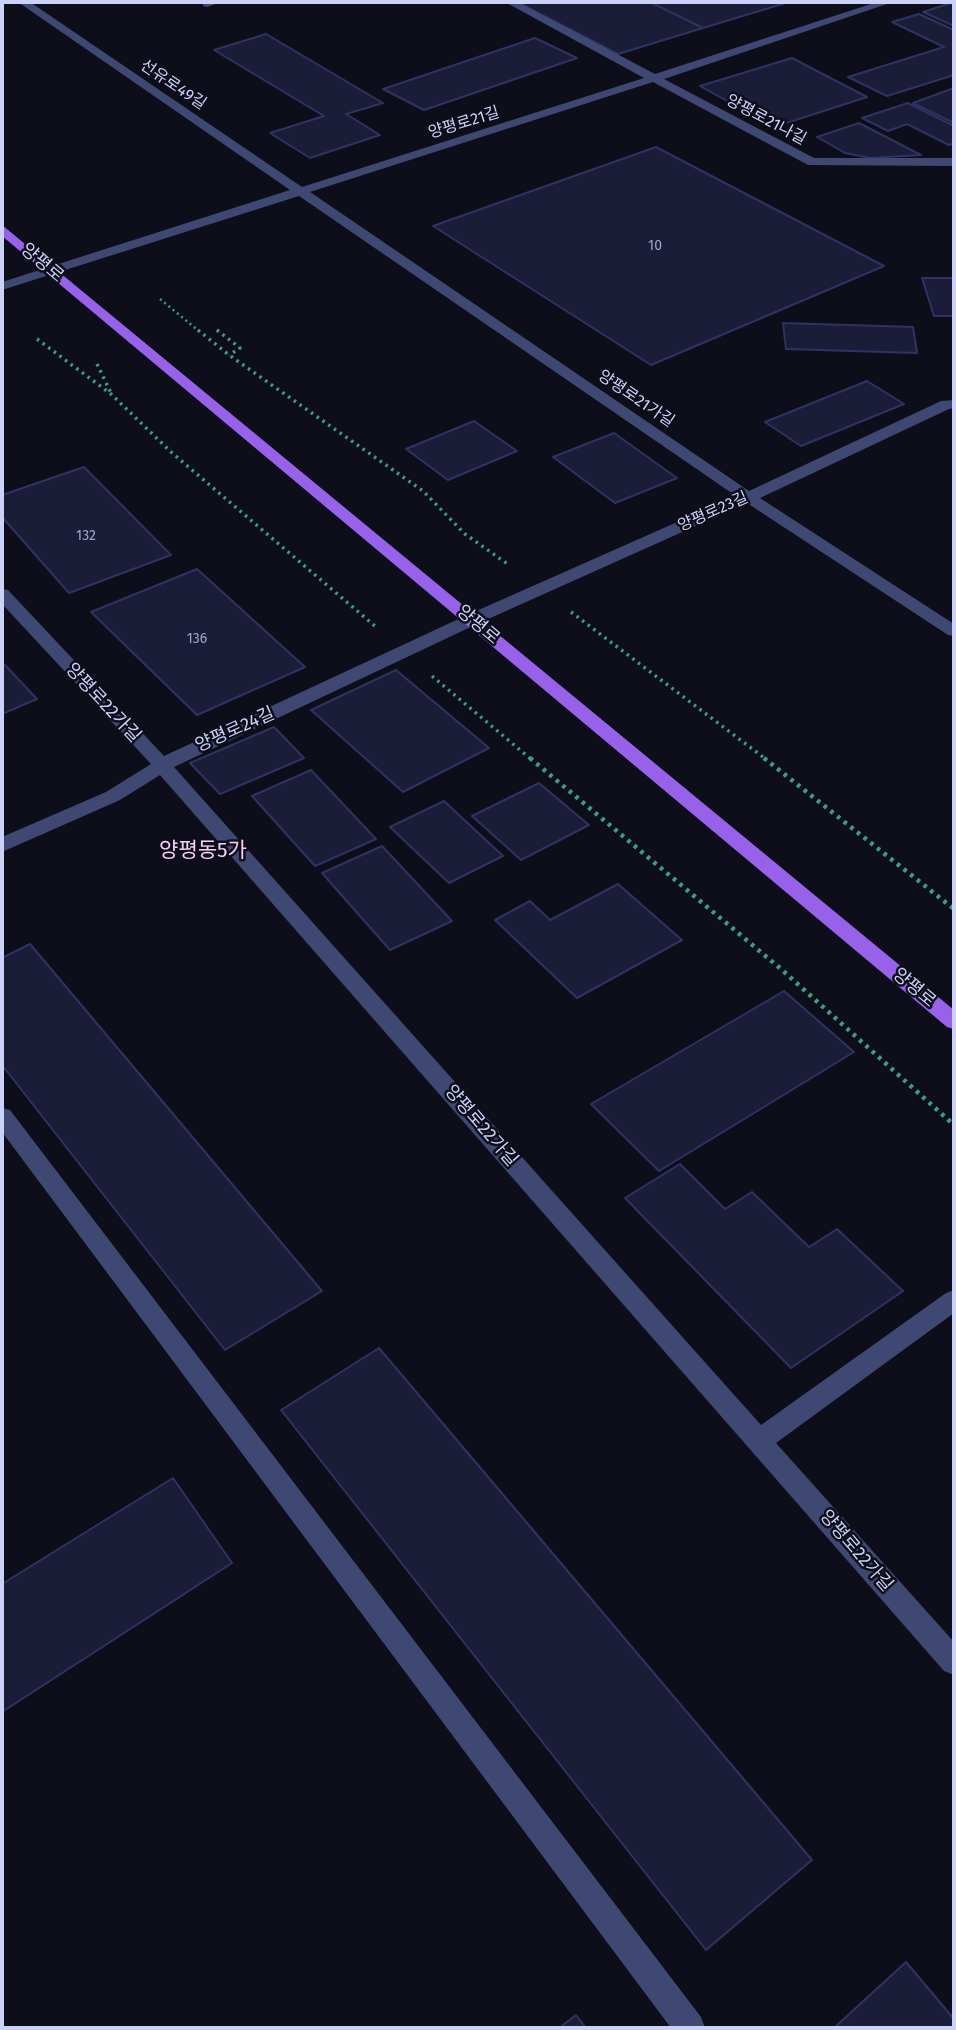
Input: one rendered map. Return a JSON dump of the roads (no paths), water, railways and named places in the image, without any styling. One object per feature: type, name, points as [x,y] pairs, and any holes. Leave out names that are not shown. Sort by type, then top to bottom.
[{"type":"main road","name":"양평로","points":[[2,229],[954,1021]]},
{"type":"street","name":"양평로21나길","points":[[510,2],[812,162],[954,162]]},
{"type":"street","name":"양평로21길","points":[[2,286],[887,2]]},
{"type":"street","name":"선유로49길","points":[[31,3],[300,191]]},
{"type":"street","name":"양평로21가길","points":[[300,191],[748,497],[954,631]]},
{"type":"street","name":"양평로23길","points":[[471,620],[748,497],[946,404],[954,404]]},
{"type":"street","name":"양평로22가길","points":[[2,594],[162,765],[954,1662]]},
{"type":"street","name":"양평로24길","points":[[2,845],[113,796],[162,765],[471,620]]},
{"type":"street","points":[[2,1115],[690,2028]]},
{"type":"street","points":[[760,1441],[954,1300]]},
{"type":"district","name":"양평동5가","points":[[203,851]]}]
